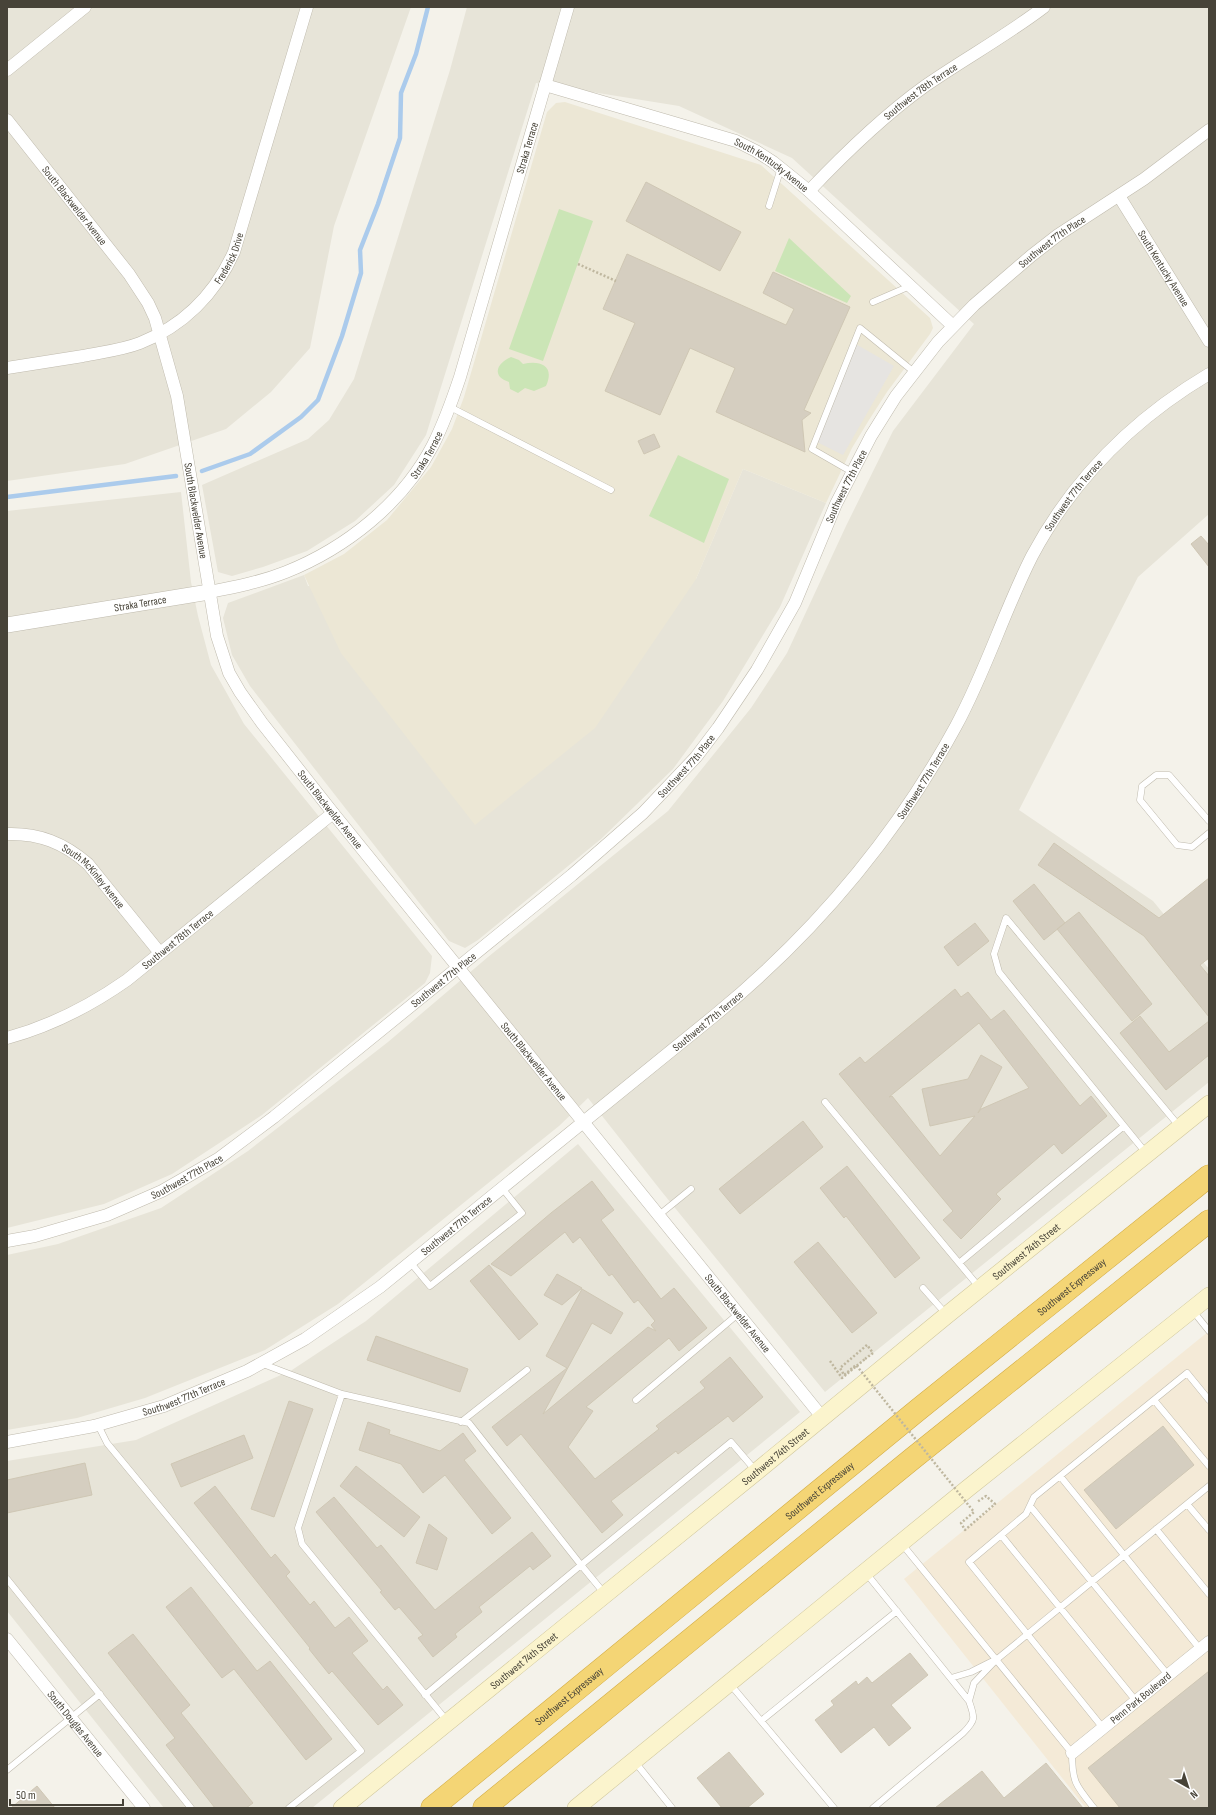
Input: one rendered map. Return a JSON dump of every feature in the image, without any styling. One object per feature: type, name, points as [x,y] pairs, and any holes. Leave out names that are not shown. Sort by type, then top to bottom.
[{"type":"highway","name":"Southwest Expressway","points":[[432,1808],[919,1409],[1209,1176]]},
{"type":"highway","points":[[484,1808],[924,1449],[1209,1221]]},
{"type":"main road","name":"Southwest 74th Street","points":[[342,1808],[980,1288],[1209,1104]]},
{"type":"main road","points":[[576,1808],[865,1572],[1209,1296]]},
{"type":"street","points":[[7,70],[85,7]]},
{"type":"street","name":"Frederick Drive","points":[[7,368],[124,348],[140,343],[160,333],[194,310],[209,294],[226,271],[234,252],[249,207],[307,7]]},
{"type":"street","name":"Straka Terrace","points":[[7,625],[242,586],[285,573],[338,546],[389,504],[415,474],[433,446],[450,407],[568,7]]},
{"type":"street","name":"Southwest 78th Terrace","points":[[809,191],[861,139],[908,99],[957,64],[1044,7]]},
{"type":"street","name":"South Kentucky Avenue","points":[[545,85],[736,141],[756,151],[781,168],[809,191],[953,326]]},
{"type":"street","name":"South Blackwelder Avenue","points":[[7,120],[129,274],[148,303],[155,318],[176,396],[217,636],[229,673],[240,692],[262,723],[333,814],[822,1417]]},
{"type":"street","name":"Southwest 77th Place","points":[[7,1241],[35,1236],[107,1215],[162,1192],[202,1169],[244,1141],[615,839],[665,792],[696,757],[738,700],[778,635],[795,603],[836,504],[871,436],[914,372],[953,326],[1004,277],[1058,235],[1119,196],[1182,152],[1209,130]]},
{"type":"street","name":"South Kentucky Avenue","points":[[1119,196],[1209,341]]},
{"type":"street","name":"Southwest 77th Terrace","points":[[7,1442],[98,1425],[164,1406],[262,1364],[305,1339],[380,1287],[765,973],[814,923],[853,880],[914,797],[957,724],[988,659],[1032,557],[1053,519],[1093,468],[1126,435],[1164,404],[1209,374]]},
{"type":"street","name":"Southwest 78th Terrace","points":[[7,1038],[54,1022],[104,997],[333,814]]},
{"type":"street","name":"South McKinley Avenue","points":[[7,834],[43,837],[67,847],[78,855],[88,864],[160,953]]},
{"type":"street","name":"South Douglas Avenue","points":[[7,1639],[144,1808]]},
{"type":"street","name":"Penn Park Boulevard","points":[[1072,1753],[1204,1646]]},
{"type":"lane","points":[[769,206],[781,168]]},
{"type":"lane","points":[[873,302],[910,286]]},
{"type":"lane","points":[[852,472],[812,449],[860,328],[914,372]]},
{"type":"lane","points":[[450,407],[611,490]]},
{"type":"lane","points":[[1209,821],[1169,775],[1156,775],[1142,786],[1140,800],[1177,845],[1192,846],[1209,833]]},
{"type":"lane","points":[[1147,1154],[999,972],[994,954],[1006,918],[1180,1127]]},
{"type":"lane","points":[[825,1102],[980,1288]]},
{"type":"lane","points":[[959,1262],[1124,1126]]},
{"type":"lane","points":[[410,1262],[430,1286],[522,1213],[502,1188]]},
{"type":"lane","points":[[659,1215],[691,1189]]},
{"type":"lane","points":[[923,1288],[947,1315]]},
{"type":"lane","points":[[1192,1310],[1209,1331]]},
{"type":"lane","points":[[636,1400],[738,1314]]},
{"type":"lane","points":[[262,1364],[342,1394],[469,1423],[605,1594]]},
{"type":"lane","points":[[461,1422],[527,1370]]},
{"type":"lane","points":[[1103,1728],[969,1562],[1026,1514],[1034,1497],[1187,1373],[1209,1400]]},
{"type":"lane","points":[[342,1394],[298,1528],[302,1544],[448,1723]]},
{"type":"lane","points":[[1154,1400],[1209,1466]]},
{"type":"lane","points":[[98,1425],[107,1443],[360,1751],[289,1808]]},
{"type":"lane","points":[[425,1695],[731,1442],[756,1472]]},
{"type":"lane","points":[[1060,1476],[1124,1555],[1204,1646]]},
{"type":"lane","points":[[969,1701],[974,1683],[996,1660],[1209,1486]]},
{"type":"lane","points":[[1187,1504],[1209,1530]]},
{"type":"lane","points":[[1030,1506],[1168,1675]]},
{"type":"lane","points":[[1156,1529],[1209,1594]]},
{"type":"lane","points":[[1001,1535],[1136,1701]]},
{"type":"lane","points":[[901,1543],[1072,1753],[1072,1774],[1078,1789],[1094,1808]]},
{"type":"lane","points":[[865,1572],[969,1701],[974,1715],[973,1722],[963,1733],[872,1808]]},
{"type":"lane","points":[[7,1579],[191,1808]]},
{"type":"lane","points":[[761,1721],[897,1611]]},
{"type":"lane","points":[[951,1678],[971,1672],[996,1660]]},
{"type":"lane","points":[[729,1683],[834,1808]]},
{"type":"lane","points":[[7,1770],[100,1694]]},
{"type":"lane","points":[[634,1761],[672,1808]]},
{"type":"path","points":[[578,264],[616,281]]},
{"type":"path","points":[[830,1361],[842,1378],[865,1359],[873,1353],[867,1345],[840,1368],[844,1375],[856,1365],[974,1512],[961,1523],[965,1530],[995,1504],[986,1496],[977,1502]]},
{"type":"shaded area","points":[[7,7],[411,7],[334,226],[310,348],[271,392],[226,429],[125,464],[7,481]]},
{"type":"shaded area","points":[[467,7],[1209,7],[1209,514],[1138,577],[1019,810],[1153,901],[1209,969],[1209,1082],[825,1392],[662,1192],[588,1098],[559,1126],[338,1304],[265,1350],[145,1398],[77,1418],[7,1430],[7,1255],[58,1244],[161,1208],[248,1151],[388,1042],[488,957],[668,811],[751,708],[787,653],[846,526],[893,431],[974,324],[792,158],[679,106],[536,83],[426,435],[394,485],[355,521],[307,551],[263,567],[232,576],[218,572],[202,485],[308,439],[329,420],[354,379],[450,70]]},
{"type":"shaded area","points":[[565,102],[761,165],[930,318],[933,328],[887,392],[869,420],[852,448],[826,503],[743,469],[696,579],[595,728],[475,825],[341,653],[304,575],[344,554],[387,520],[431,467],[452,429],[464,397],[547,112],[556,103]]},
{"type":"shaded area","points":[[854,343],[894,366],[843,455],[815,441]]},
{"type":"shaded area","points":[[743,469],[826,503],[780,607],[723,701],[673,769],[601,839],[478,940],[465,948],[449,941],[250,686],[232,655],[223,618],[228,603],[304,575],[308,586],[696,579]]},
{"type":"shaded area","points":[[181,492],[191,582],[211,665],[244,724],[432,956],[430,973],[425,983],[262,1115],[172,1174],[104,1204],[7,1228],[7,511]]},
{"type":"shaded area","points":[[578,1144],[800,1412],[312,1808],[164,1808],[7,1611],[7,1461],[136,1440],[292,1370],[366,1321]]},
{"type":"shaded area","points":[[1209,1331],[1209,1808],[1086,1808],[904,1579]]},
{"type":"green space","points":[[559,209],[593,221],[543,361],[509,349]]},
{"type":"green space","points":[[789,238],[851,296],[847,303],[775,271]]},
{"type":"green space","points":[[511,357],[519,360],[523,364],[535,363],[545,366],[549,374],[546,386],[534,391],[525,388],[518,393],[510,389],[509,382],[500,377],[498,370],[500,365],[505,360]]},
{"type":"green space","points":[[678,455],[729,479],[704,543],[649,516]]},
{"type":"building","points":[[646,182],[741,232],[720,271],[626,221]]},
{"type":"building","points":[[627,254],[786,325],[794,309],[763,293],[773,272],[850,307],[804,410],[811,413],[802,420],[805,452],[716,412],[735,368],[690,348],[660,415],[605,391],[635,323],[603,309]]},
{"type":"building","points":[[654,434],[660,447],[644,454],[638,441]]},
{"type":"building","points":[[1201,536],[1209,545],[1209,567],[1191,544]]},
{"type":"building","points":[[1054,843],[1159,918],[1209,878],[1209,958],[1200,965],[1209,976],[1209,1017],[1144,936],[1038,865]]},
{"type":"building","points":[[1034,884],[1065,923],[1044,940],[1013,901]]},
{"type":"building","points":[[1079,912],[1152,1004],[1132,1021],[1057,929]]},
{"type":"building","points":[[975,923],[989,941],[958,966],[944,947]]},
{"type":"building","points":[[955,989],[961,997],[968,992],[991,1020],[1004,1010],[1080,1106],[1091,1096],[1107,1116],[1062,1154],[1054,1144],[996,1194],[1001,1199],[961,1239],[943,1220],[953,1211],[839,1074],[860,1057],[865,1063]],"holes":[[[979,1023],[1029,1088],[981,1109],[978,1113],[1002,1067],[981,1055],[968,1079],[922,1089],[930,1126],[975,1116],[940,1156],[892,1096],[889,1097]]]},
{"type":"building","points":[[1140,1016],[1169,1052],[1209,1021],[1209,1055],[1166,1090],[1120,1033]]},
{"type":"building","points":[[803,1121],[823,1147],[740,1214],[719,1189]]},
{"type":"building","points":[[847,1166],[920,1258],[895,1278],[846,1216],[844,1218],[820,1188]]},
{"type":"building","points":[[592,1181],[614,1210],[601,1220],[661,1299],[674,1288],[707,1328],[679,1351],[669,1338],[586,1407],[593,1411],[568,1447],[595,1479],[659,1429],[656,1426],[705,1388],[700,1382],[730,1357],[763,1397],[733,1422],[728,1416],[678,1454],[676,1451],[611,1501],[623,1515],[602,1533],[521,1434],[507,1446],[492,1427],[567,1368],[546,1356],[582,1289],[623,1313],[611,1334],[592,1323],[543,1414],[648,1327],[656,1331],[651,1325],[655,1321],[638,1300],[634,1303],[612,1274],[609,1276],[580,1237],[573,1243],[565,1232],[511,1276],[491,1264],[551,1213]]},
{"type":"building","points":[[818,1242],[877,1313],[852,1333],[794,1262]]},
{"type":"building","points":[[489,1265],[538,1324],[519,1340],[470,1281]]},
{"type":"building","points":[[557,1274],[582,1288],[562,1305],[544,1295]]},
{"type":"building","points":[[376,1336],[468,1369],[460,1392],[367,1360]]},
{"type":"building","points":[[289,1401],[313,1409],[274,1517],[251,1509]]},
{"type":"building","points":[[368,1422],[390,1430],[389,1434],[440,1451],[463,1433],[476,1451],[464,1460],[511,1518],[492,1534],[445,1475],[423,1493],[401,1464],[359,1450]]},
{"type":"building","points":[[1163,1426],[1194,1465],[1116,1529],[1084,1490]]},
{"type":"building","points":[[244,1435],[253,1458],[181,1487],[171,1464]]},
{"type":"building","points":[[85,1463],[92,1495],[7,1513],[7,1480]]},
{"type":"building","points":[[356,1466],[420,1517],[404,1537],[340,1486]]},
{"type":"building","points":[[215,1486],[271,1558],[275,1554],[290,1572],[286,1576],[310,1605],[314,1601],[335,1628],[349,1617],[368,1641],[352,1653],[383,1690],[387,1686],[403,1705],[378,1725],[332,1671],[329,1674],[194,1503]]},
{"type":"building","points":[[334,1497],[377,1548],[381,1545],[435,1610],[532,1532],[551,1556],[533,1570],[530,1566],[479,1607],[482,1612],[455,1634],[457,1637],[433,1657],[418,1638],[423,1635],[399,1607],[395,1610],[380,1592],[382,1591],[316,1512]]},
{"type":"building","points":[[429,1524],[447,1538],[437,1570],[416,1563]]},
{"type":"building","points":[[191,1587],[257,1671],[270,1661],[332,1739],[306,1760],[234,1669],[222,1678],[166,1607]]},
{"type":"building","points":[[133,1634],[190,1705],[181,1713],[253,1803],[246,1808],[215,1808],[166,1745],[175,1738],[108,1653]]},
{"type":"building","points":[[910,1653],[928,1675],[891,1705],[911,1728],[889,1746],[874,1727],[841,1753],[815,1720],[834,1705],[831,1701],[856,1681],[858,1685],[867,1677],[872,1683]]},
{"type":"building","points":[[1209,1671],[1209,1808],[1120,1808],[1088,1768]]},
{"type":"building","points":[[729,1752],[764,1794],[747,1808],[722,1808],[697,1778]]},
{"type":"building","points":[[1046,1763],[1083,1808],[935,1808],[982,1771],[1004,1798]]},
{"type":"building","points":[[37,1786],[55,1808],[11,1808]]},
{"type":"waterway","points":[[202,471],[250,454],[301,417],[318,400],[342,336],[361,273],[360,250],[378,204],[400,138],[401,93],[416,54],[428,7]]},
{"type":"waterway","points":[[7,497],[176,476]]}]
